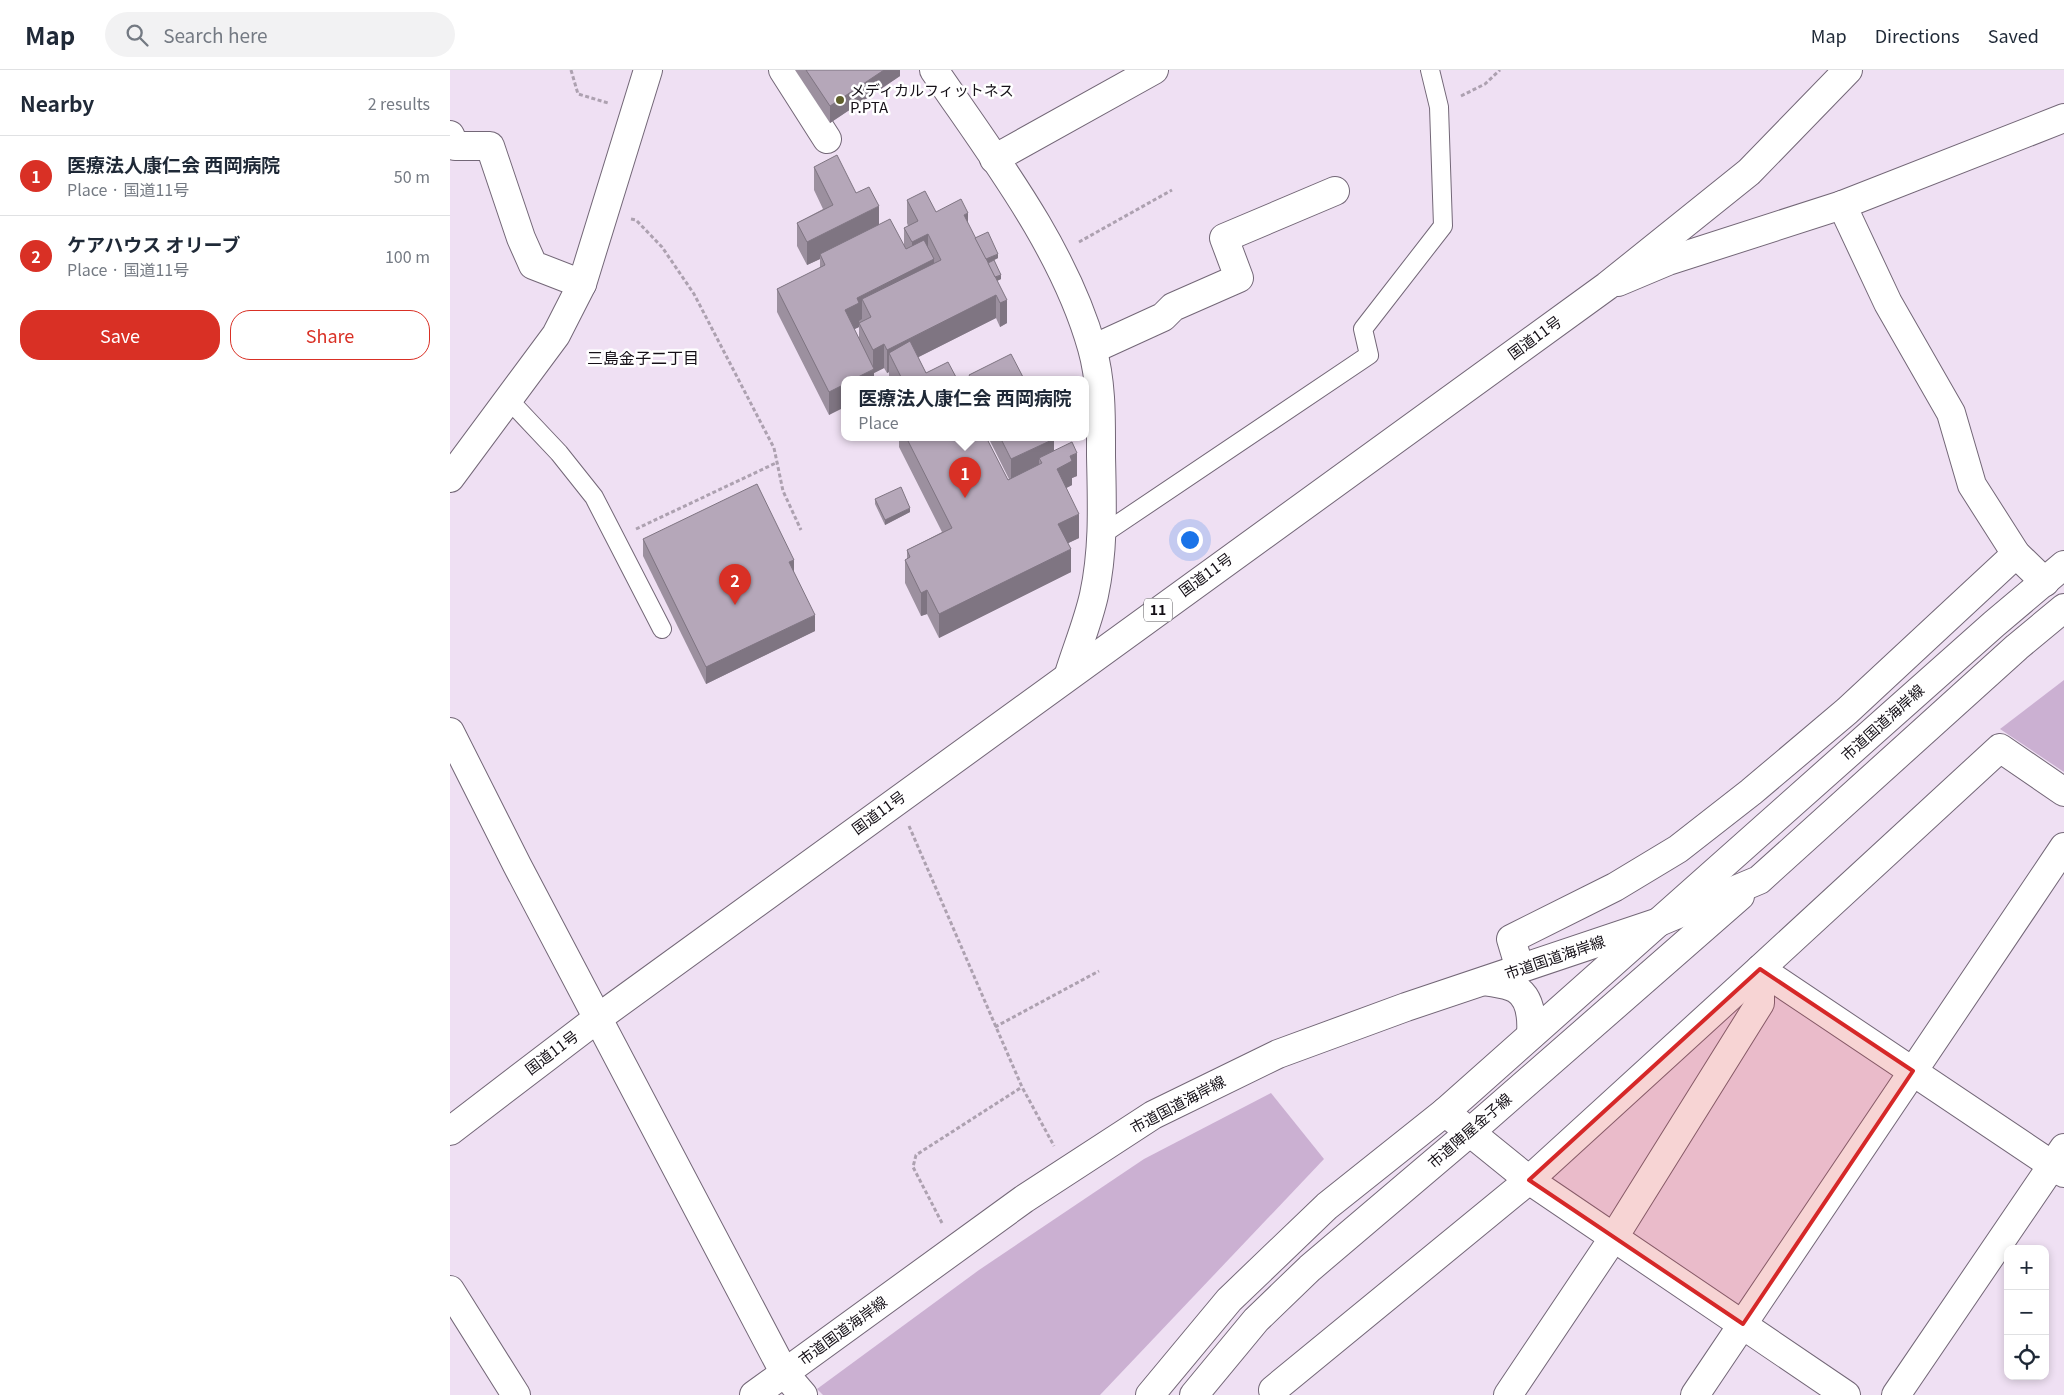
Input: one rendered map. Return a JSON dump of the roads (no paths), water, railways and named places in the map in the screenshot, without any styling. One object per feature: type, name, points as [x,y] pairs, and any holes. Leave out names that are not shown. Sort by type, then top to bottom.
[{"type":"main road","points":[[450,478],[556,335],[582,284],[648,70]]},
{"type":"main road","points":[[783,70],[827,139]]},
{"type":"main road","points":[[934,70],[994,159],[1054,256],[1077,306],[1092,349],[1101,399],[1103,534],[1094,595],[1069,674]]},
{"type":"main road","points":[[994,159],[1154,70]]},
{"type":"main road","name":"国道11号","points":[[450,1131],[598,1018],[1069,674],[1607,286],[1749,172],[1848,70]]},
{"type":"main road","points":[[1607,286],[1668,261],[1842,205],[2064,118]]},
{"type":"main road","points":[[452,143],[490,146],[521,238],[533,265],[582,284]]},
{"type":"main road","points":[[1092,349],[1163,317],[1173,307],[1239,278],[1224,238],[1335,191]]},
{"type":"main road","points":[[1842,205],[1888,303],[1951,413],[1972,485],[2016,554],[2058,582]]},
{"type":"main road","points":[[1520,969],[1510,939],[1615,887],[1678,849],[1751,792],[1847,710],[2016,554]]},
{"type":"main road","name":"市道国道海岸線","points":[[1659,922],[1994,624],[2058,582]]},
{"type":"main road","name":"市道国道海岸線","points":[[754,1395],[1024,1199],[1153,1116],[1278,1054],[1659,922],[1758,880],[2064,608]]},
{"type":"main road","points":[[450,732],[517,865],[785,1374],[803,1395]]},
{"type":"main road","points":[[1273,1393],[1529,1180],[2000,748],[2064,792]]},
{"type":"main road","points":[[1695,1395],[2064,846]]},
{"type":"main road","name":"市道陣屋金子線","points":[[1194,1395],[1256,1320],[1310,1268],[1469,1133],[1758,880]]},
{"type":"main road","name":"市道陣屋金子線","points":[[1150,1395],[1229,1300],[1327,1206],[1445,1112],[1659,922]]},
{"type":"main road","points":[[1760,969],[1913,1071],[2060,1162],[1896,1395]]},
{"type":"main road","points":[[1508,1395],[1614,1237],[1760,1003],[1760,969]]},
{"type":"main road","points":[[1485,981],[1516,989],[1525,1000],[1532,1017],[1531,1036]]},
{"type":"main road","points":[[1445,1112],[1529,1180],[1846,1395]]},
{"type":"main road","points":[[450,1290],[516,1395]]},
{"type":"lane","points":[[1103,534],[1369,355],[1363,329],[1443,226],[1439,107],[1430,70]]},
{"type":"lane","points":[[508,399],[559,453],[594,497],[662,629]]},
{"type":"place","name":"メディカルフィットネス P.PTA","points":[[840,100]]},
{"type":"place","name":"医療法人康仁会 西岡病院","points":[[965,498]]},
{"type":"place","name":"ケアハウス オリーブ","points":[[735,605]]},
{"type":"district","name":"三島金子二丁目","points":[[643,358]]}]
